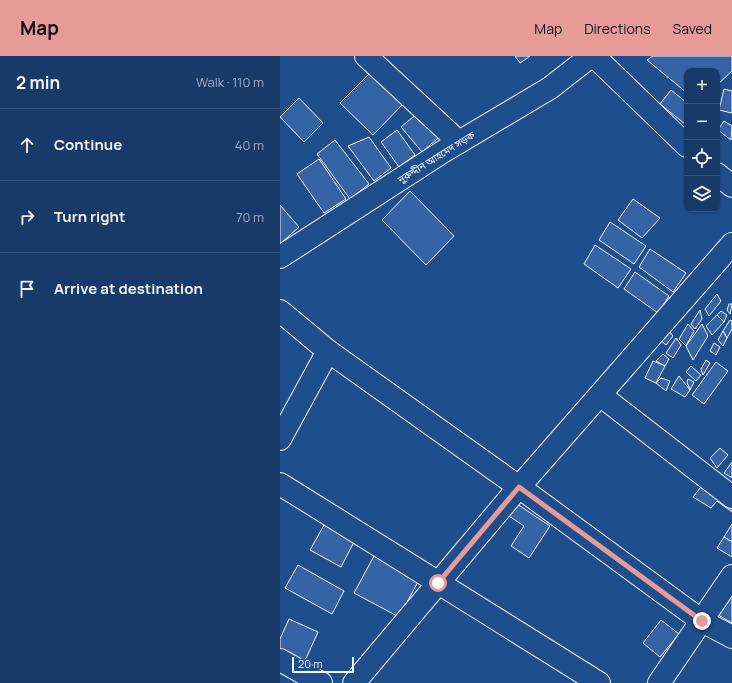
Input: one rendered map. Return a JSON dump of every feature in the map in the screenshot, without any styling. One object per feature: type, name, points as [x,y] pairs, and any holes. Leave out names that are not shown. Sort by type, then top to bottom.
[{"type":"street","points":[[366,56],[459,142]]},
{"type":"street","points":[[592,56],[684,143]]},
{"type":"street","name":"নুরুদ্দীন আহমেদ সড়ক","points":[[280,257],[459,142],[550,88],[592,56]]},
{"type":"street","points":[[720,176],[732,186]]},
{"type":"street","points":[[354,683],[519,487],[732,244]]},
{"type":"street","points":[[280,311],[328,351],[519,487],[702,621],[732,637]]},
{"type":"street","points":[[280,439],[328,351]]},
{"type":"street","points":[[600,395],[732,497]]},
{"type":"street","points":[[280,484],[600,683]]},
{"type":"street","points":[[660,683],[732,576]]},
{"type":"street","points":[[280,660],[321,683]]},
{"type":"building","points":[[515,56],[530,56],[520,63]]},
{"type":"building","points":[[653,56],[732,56],[732,71],[720,82],[720,68],[684,68],[684,91],[647,60]]},
{"type":"building","points":[[373,70],[405,102],[373,135],[340,103]]},
{"type":"building","points":[[724,89],[732,91],[732,113],[720,110]]},
{"type":"building","points":[[671,90],[684,101],[684,123],[660,104]]},
{"type":"building","points":[[299,98],[323,123],[304,142],[280,117]]},
{"type":"building","points":[[418,113],[438,138],[422,152],[401,127]]},
{"type":"building","points":[[724,121],[732,126],[731,140],[720,132],[720,127]]},
{"type":"building","points":[[397,130],[415,155],[399,167],[381,142]]},
{"type":"building","points":[[369,137],[391,168],[374,181],[348,146]]},
{"type":"building","points":[[335,140],[369,184],[350,199],[317,154]]},
{"type":"building","points":[[319,159],[346,199],[324,213],[297,174]]},
{"type":"building","points":[[410,191],[454,236],[426,265],[382,220]]},
{"type":"building","points":[[633,199],[660,218],[642,238],[618,220]]},
{"type":"building","points":[[280,205],[299,227],[280,244]]},
{"type":"building","points":[[610,222],[646,246],[634,264],[599,240]]},
{"type":"building","points":[[595,245],[631,269],[618,288],[584,264]]},
{"type":"building","points":[[650,249],[686,273],[673,292],[639,267]]},
{"type":"building","points":[[635,272],[669,296],[658,313],[624,289]]},
{"type":"building","points":[[717,294],[721,301],[709,316],[705,309]]},
{"type":"building","points":[[729,304],[732,304],[730,314],[727,310]]},
{"type":"building","points":[[700,310],[702,319],[695,329],[691,324]]},
{"type":"building","points":[[721,311],[727,315],[724,322],[717,315]]},
{"type":"building","points":[[717,315],[724,322],[712,335],[706,326]]},
{"type":"building","points":[[730,320],[732,321],[732,329],[727,338],[723,331]]},
{"type":"building","points":[[688,324],[694,331],[686,346],[679,339]]},
{"type":"building","points":[[702,324],[708,336],[693,360],[686,346]]},
{"type":"building","points":[[667,328],[673,336],[666,345],[659,339]]},
{"type":"building","points":[[723,331],[727,338],[723,346],[718,340]]},
{"type":"building","points":[[676,338],[681,345],[673,358],[666,353]]},
{"type":"building","points":[[714,343],[720,347],[716,355],[710,351]]},
{"type":"building","points":[[663,354],[669,359],[665,366],[656,361]]},
{"type":"building","points":[[706,360],[710,363],[703,375],[701,369]]},
{"type":"building","points":[[653,361],[665,366],[656,383],[645,378]]},
{"type":"building","points":[[716,362],[728,371],[704,404],[692,395]]},
{"type":"building","points":[[691,366],[701,375],[696,381],[686,372]]},
{"type":"building","points":[[679,376],[690,390],[685,397],[671,389]]},
{"type":"building","points":[[661,378],[670,381],[666,391],[656,383]]},
{"type":"building","points":[[688,379],[694,382],[690,390],[687,382]]},
{"type":"building","points":[[720,448],[728,455],[717,468],[710,458]]},
{"type":"building","points":[[732,462],[732,478],[724,473]]},
{"type":"building","points":[[704,483],[732,505],[732,512],[717,501],[711,508],[693,497]]},
{"type":"building","points":[[517,504],[550,526],[529,558],[511,546],[524,526],[509,516]]},
{"type":"building","points":[[732,524],[732,542],[724,537]]},
{"type":"building","points":[[324,525],[354,542],[341,567],[310,550]]},
{"type":"building","points":[[724,537],[732,542],[732,557],[717,548]]},
{"type":"building","points":[[374,556],[419,580],[399,617],[354,593]]},
{"type":"building","points":[[298,565],[344,591],[332,614],[285,588]]},
{"type":"building","points":[[732,589],[732,623],[718,615]]},
{"type":"building","points":[[289,619],[318,632],[304,663],[280,652],[280,639]]},
{"type":"building","points":[[661,620],[679,634],[660,657],[643,643]]},
{"type":"route","points":[[438,583],[519,487],[702,621]]}]
